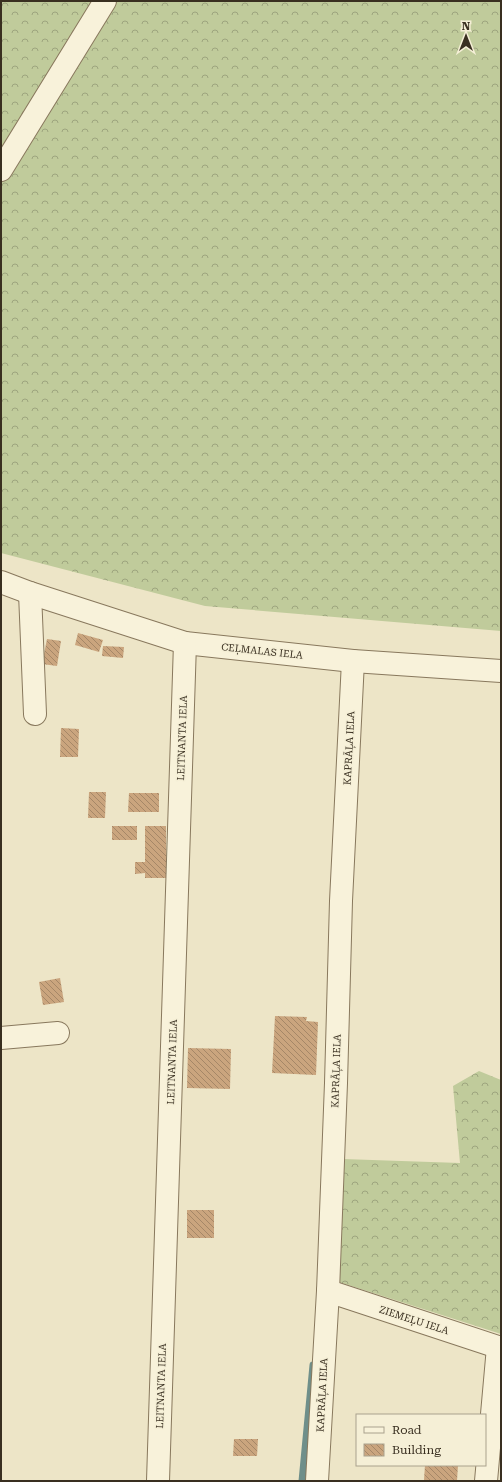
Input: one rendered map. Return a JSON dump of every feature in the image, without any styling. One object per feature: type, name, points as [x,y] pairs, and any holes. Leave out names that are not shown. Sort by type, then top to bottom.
[{"type":"street","points":[[1,170],[105,1]]},
{"type":"street","name":"CEĻMALAS IELA","points":[[1,582],[30,593],[186,643],[353,662],[501,671]]},
{"type":"street","points":[[30,593],[35,714]]},
{"type":"street","name":"LEITNANTA IELA","points":[[158,1481],[186,643]]},
{"type":"street","name":"KAPRĀĻA IELA","points":[[317,1481],[328,1291],[341,901],[353,662]]},
{"type":"street","points":[[1,1038],[58,1033]]},
{"type":"street","name":"ZIEMEĻU IELA","points":[[328,1291],[499,1348]]},
{"type":"street","points":[[486,1481],[499,1348]]},
{"type":"green space","points":[[1,1],[501,1],[501,631],[205,606],[1,553]]},
{"type":"green space","points":[[479,1071],[501,1080],[501,1334],[339,1282],[343,1159],[460,1163],[453,1086]]},
{"type":"building","points":[[78,633],[103,640],[99,652],[75,645]]},
{"type":"building","points":[[47,639],[61,641],[57,666],[42,664]]},
{"type":"building","points":[[103,646],[124,647],[123,658],[102,656]]},
{"type":"building","points":[[61,728],[79,729],[78,757],[60,757]]},
{"type":"building","points":[[89,792],[106,792],[105,818],[88,818]]},
{"type":"building","points":[[129,793],[159,793],[159,812],[128,812]]},
{"type":"building","points":[[112,826],[137,826],[137,840],[112,840]]},
{"type":"building","points":[[145,826],[166,826],[166,878],[145,878],[145,873],[135,874],[135,862],[145,862]]},
{"type":"building","points":[[60,978],[64,1002],[43,1005],[39,982]]},
{"type":"building","points":[[275,1016],[307,1017],[306,1021],[318,1022],[316,1075],[272,1073]]},
{"type":"building","points":[[188,1048],[231,1049],[230,1089],[187,1088]]},
{"type":"building","points":[[187,1210],[214,1210],[214,1238],[187,1238]]},
{"type":"building","points":[[234,1439],[258,1439],[257,1456],[233,1456]]},
{"type":"building","points":[[425,1466],[458,1466],[457,1481],[424,1480]]},
{"type":"waterway","points":[[302,1481],[313,1365]]}]
